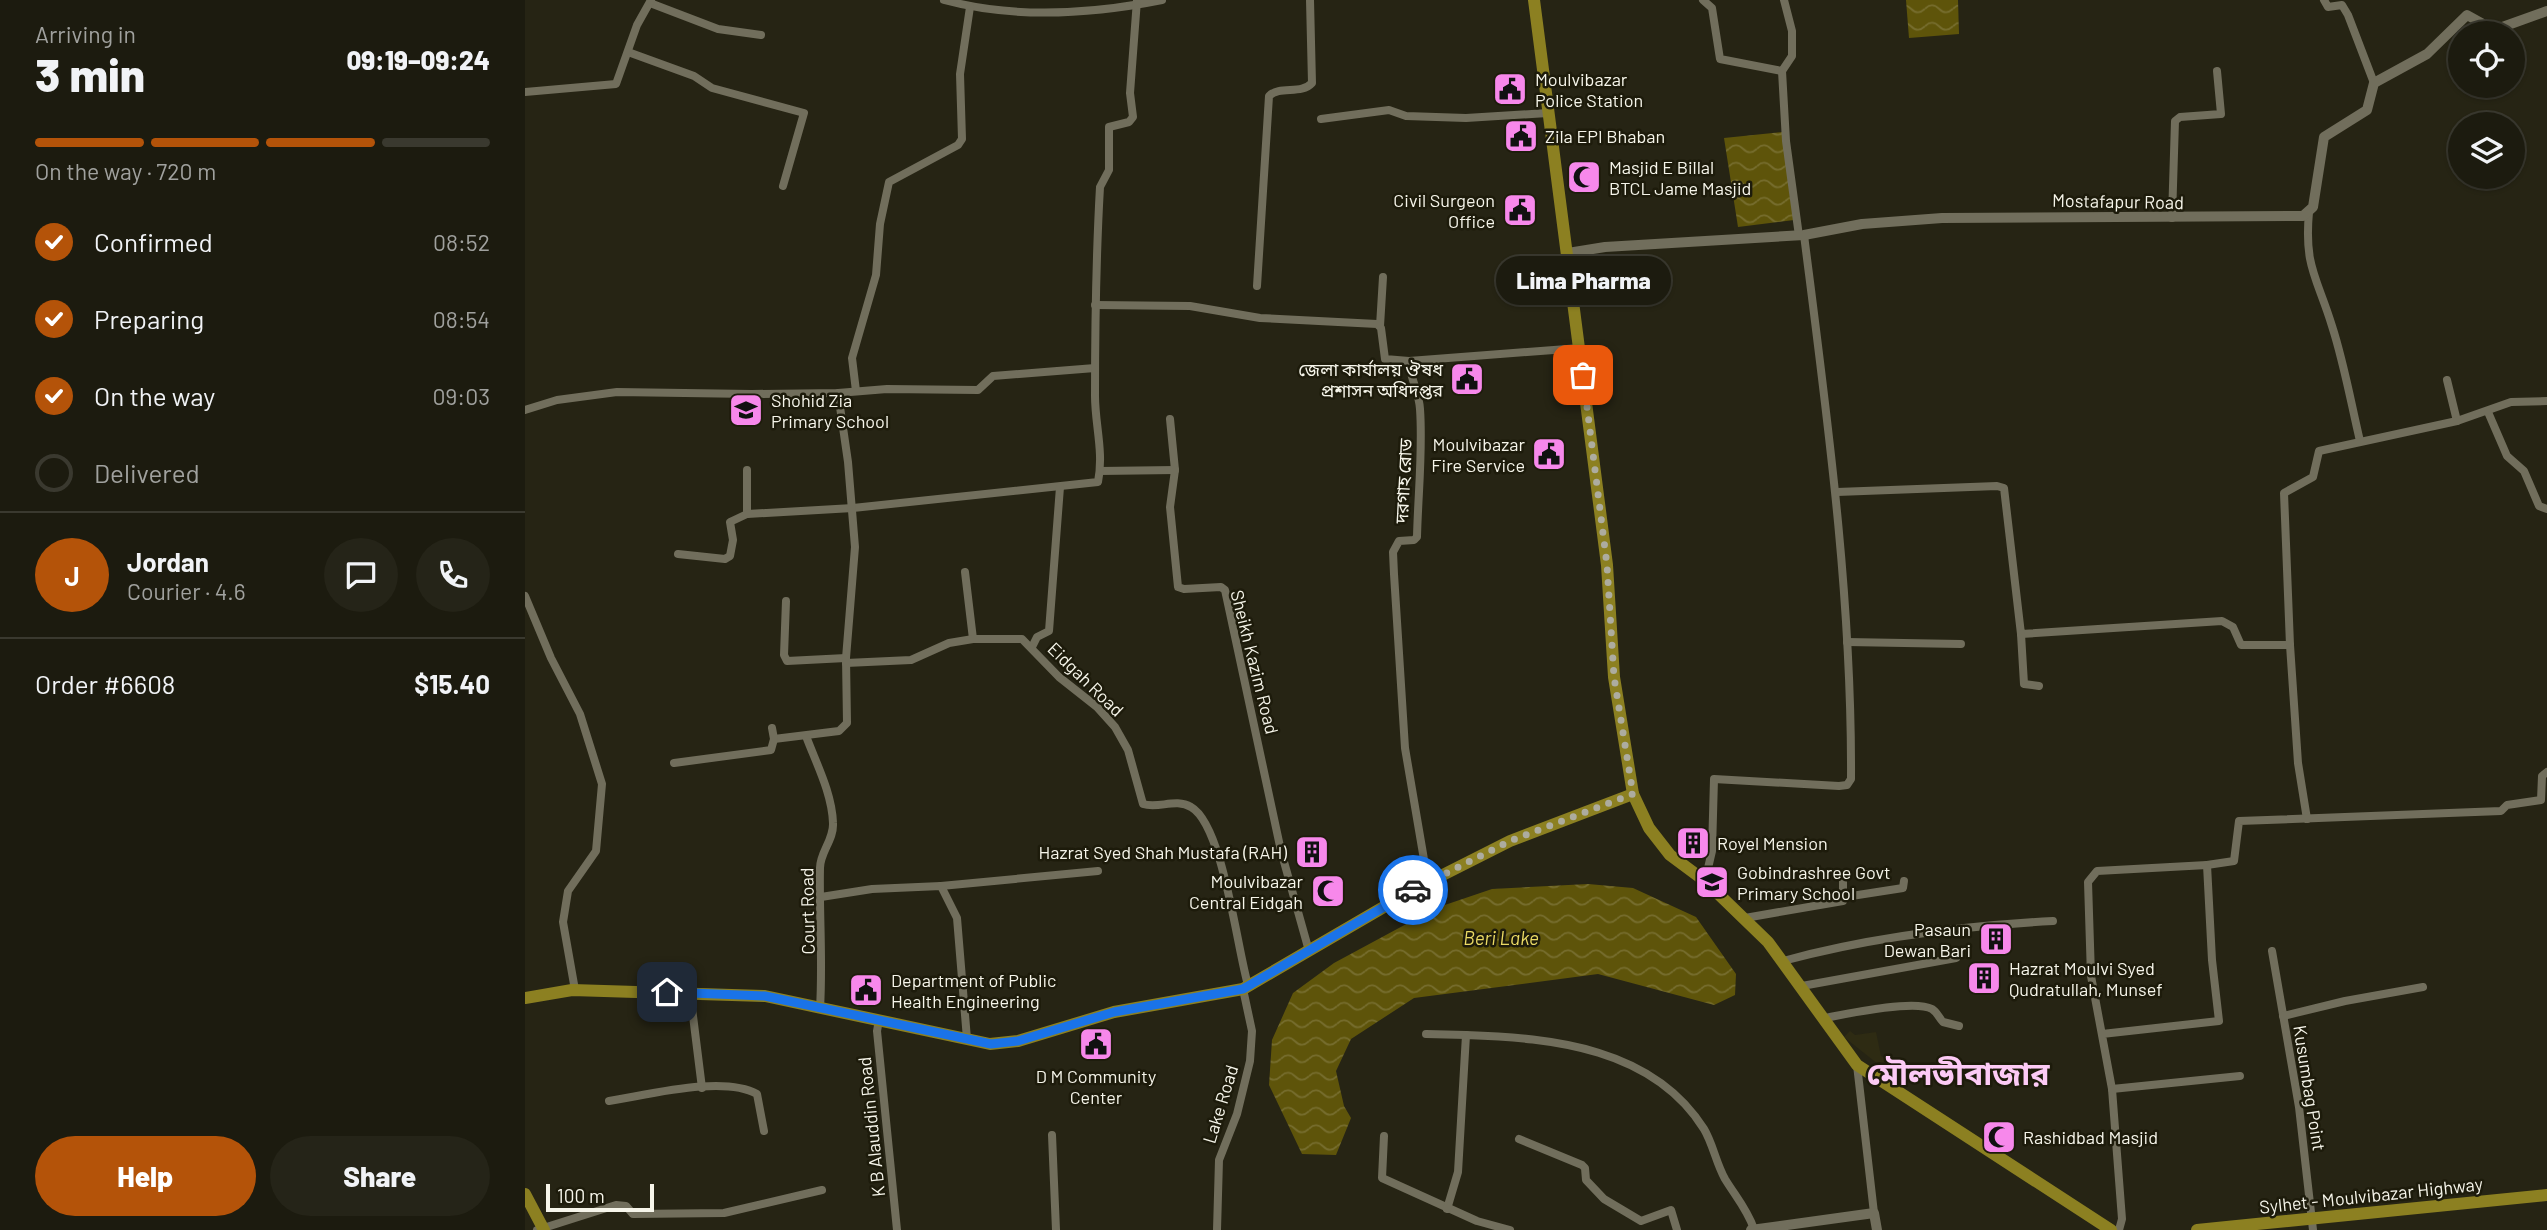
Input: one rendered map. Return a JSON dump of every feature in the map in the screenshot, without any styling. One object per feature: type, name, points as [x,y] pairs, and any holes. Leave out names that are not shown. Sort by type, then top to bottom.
[{"type":"highway","points":[[1534,0],[1607,565],[1614,677],[1633,794],[1649,828],[1670,855],[1705,881],[1745,918],[1783,961],[1857,1065],[2111,1230]]},
{"type":"highway","points":[[525,998],[575,990],[765,996],[967,1040],[991,1044],[1018,1041],[1114,1012],[1246,987],[1428,883],[1510,841],[1633,794]]},
{"type":"highway","points":[[525,1194],[541,1229]]},
{"type":"highway","name":"Sylhet - Moulvibazar Highway","points":[[2197,1230],[2313,1224],[2547,1195]]},
{"type":"street","points":[[944,0],[970,7],[1079,13],[1162,0]]},
{"type":"street","points":[[1257,286],[1269,96],[1275,91],[1306,88],[1312,83],[1310,0]]},
{"type":"street","points":[[1703,0],[1712,8],[1720,58],[1782,71]]},
{"type":"street","points":[[1705,881],[1712,851],[1714,779],[1839,786],[1847,785],[1851,779],[1851,684],[1837,492],[1802,236],[1786,141],[1782,71],[1792,56],[1792,31],[1784,0]]},
{"type":"street","points":[[2324,0],[2328,6],[2342,5],[2374,83],[2367,110],[2324,137],[2309,212],[2306,244],[2311,273],[2332,326],[2360,442]]},
{"type":"street","points":[[525,92],[615,84],[637,25],[650,2],[719,29],[761,35]]},
{"type":"street","points":[[678,554],[725,559],[730,556],[733,540],[730,522],[747,514],[853,508],[1096,483],[1100,471],[1095,304],[1100,187],[1109,170],[1108,131],[1111,127],[1129,122],[1133,117],[1130,93],[1137,3]]},
{"type":"street","points":[[856,391],[852,358],[876,275],[880,224],[889,182],[958,145],[962,139],[960,74],[970,7]]},
{"type":"street","points":[[2374,83],[2427,54],[2467,15],[2494,30],[2547,11]]},
{"type":"street","points":[[628,52],[694,76],[712,88],[804,113],[783,186]]},
{"type":"street","points":[[2172,218],[2175,121],[2180,117],[2221,114],[2217,71]]},
{"type":"street","points":[[1321,119],[1389,110],[1406,116],[1466,118],[1548,113]]},
{"type":"street","name":"Mostafapur Road","points":[[1568,253],[1605,247],[1802,236],[1862,224],[1942,218],[2303,216],[2309,212]]},
{"type":"street","points":[[1383,276],[1380,326],[1385,359],[1409,361],[1580,348]]},
{"type":"street","points":[[1095,304],[1190,306],[1260,318],[1380,326]]},
{"type":"street","name":"দরগাহ রোড","points":[[1409,361],[1410,379],[1420,401],[1422,434],[1417,537],[1414,540],[1399,541],[1393,551],[1405,748],[1428,883]]},
{"type":"street","points":[[525,410],[557,400],[617,391],[838,393],[978,390],[993,376],[1095,368]]},
{"type":"street","points":[[2447,380],[2457,421]]},
{"type":"street","points":[[774,739],[844,729],[846,660],[855,547],[853,508],[838,393]]},
{"type":"street","points":[[2307,819],[2298,763],[2284,493],[2313,477],[2319,452],[2457,421],[2511,402],[2547,401]]},
{"type":"street","points":[[2488,412],[2507,456],[2524,471],[2539,506],[2547,509]]},
{"type":"street","name":"Sheikh Kazim Road","points":[[1170,419],[1175,470],[1170,507],[1178,587],[1221,587],[1225,590],[1281,851],[1309,951]]},
{"type":"street","points":[[747,470],[747,514]]},
{"type":"street","points":[[1100,471],[1175,470]]},
{"type":"street","points":[[1032,647],[1037,637],[1049,631],[1060,486]]},
{"type":"street","points":[[1837,492],[1997,486],[2004,488],[2024,684],[2039,686]]},
{"type":"street","points":[[965,572],[973,639]]},
{"type":"street","points":[[525,596],[551,658],[580,714],[602,784],[596,851],[568,891],[563,922],[575,990]]},
{"type":"street","name":"Eidgah Road","points":[[786,601],[787,661],[911,660],[949,643],[973,639],[1018,637],[1032,647],[1059,677],[1097,707],[1115,727],[1128,750],[1143,804],[1151,807],[1184,804],[1200,814],[1227,883],[1246,987]]},
{"type":"street","points":[[2021,634],[2222,621],[2233,627],[2241,645],[2290,645]]},
{"type":"street","points":[[1847,642],[1961,645]]},
{"type":"street","points":[[674,763],[768,751],[774,747],[772,728]]},
{"type":"street","name":"Court Road","points":[[806,736],[828,793],[833,822],[832,838],[820,864],[820,1008]]},
{"type":"street","points":[[2119,1230],[2122,1219],[2112,1089],[2091,976],[2087,910],[2088,882],[2092,875],[2097,871],[2234,861],[2239,821],[2501,811],[2507,805],[2541,800],[2542,776],[2547,772]]},
{"type":"street","points":[[2102,1034],[2219,1021],[2212,960],[2207,865]]},
{"type":"street","points":[[821,897],[872,889],[941,886],[1098,871]]},
{"type":"street","points":[[1843,880],[1845,897]]},
{"type":"street","points":[[1745,918],[1903,888],[1904,881]]},
{"type":"street","points":[[941,886],[957,918],[967,1040]]},
{"type":"street","points":[[1783,961],[1826,949],[1910,934],[2053,920]]},
{"type":"street","name":"Kusumbag Point","points":[[2272,951],[2313,1224]]},
{"type":"street","points":[[1802,986],[1956,958]]},
{"type":"street","name":"Lake Road","points":[[1217,1230],[1219,1160],[1237,1114],[1250,1061],[1252,1031],[1246,987]]},
{"type":"street","points":[[2283,1016],[2344,1001],[2423,987]]},
{"type":"street","points":[[690,992],[702,1088]]},
{"type":"street","points":[[1825,1018],[1877,1009],[1921,1006],[1934,1010],[1943,1022],[1959,1026]]},
{"type":"street","name":"K B Alauddin Road","points":[[879,1020],[877,1031],[897,1230]]},
{"type":"street","points":[[1426,1034],[1559,1041],[1594,1049],[1662,1083],[1705,1130],[1725,1179],[1742,1200],[1752,1230],[1874,1213]]},
{"type":"street","points":[[1447,1209],[1458,1172],[1466,1035]]},
{"type":"street","points":[[1857,1065],[1877,1230]]},
{"type":"street","points":[[2112,1089],[2241,1076]]},
{"type":"street","points":[[609,1101],[733,1086],[757,1094],[764,1131]]},
{"type":"street","points":[[1052,1135],[1056,1230]]},
{"type":"street","points":[[1384,1136],[1382,1178],[1447,1209],[1510,1230]]},
{"type":"street","points":[[1519,1139],[1582,1164],[1586,1180],[1604,1199],[1641,1221],[1671,1210],[1677,1230]]},
{"type":"street","points":[[541,1229],[616,1205],[626,1206],[633,1214],[724,1213],[822,1190]]},
{"type":"shaded area","points":[[1850,1031],[1855,1035],[1876,1032],[1881,1056],[1894,1064],[1888,1072],[1844,1037]]},
{"type":"water","points":[[1906,0],[1958,0],[1959,34],[1909,38]]},
{"type":"water","points":[[1782,132],[1794,220],[1738,227],[1724,138]]},
{"type":"water","name":"Beri Lake","points":[[1588,884],[1633,888],[1696,917],[1736,974],[1735,995],[1714,1005],[1598,974],[1414,998],[1351,1039],[1336,1071],[1344,1106],[1351,1118],[1336,1155],[1302,1154],[1269,1085],[1272,1040],[1293,993],[1334,963],[1436,908],[1492,889]]},
{"type":"way so far","points":[[1413,890],[1510,841],[1633,794],[1614,677],[1607,565],[1583,375]]},
{"type":"place","name":"Moulvibazar Police Station","points":[[1510,89]]},
{"type":"place","name":"Zila EPI Bhaban","points":[[1521,136]]},
{"type":"place","name":"Masjid E Billal BTCL Jame Masjid","points":[[1584,177]]},
{"type":"place","name":"Civil Surgeon Office","points":[[1520,210]]},
{"type":"place","name":"Lima Pharma","points":[[1583,375]]},
{"type":"place","name":"জেলা কার্যালয় ঔষধ প্রশাসন অধিদপ্তর","points":[[1467,379]]},
{"type":"place","name":"Shohid Zia Primary School","points":[[746,410]]},
{"type":"place","name":"Moulvibazar Fire Service","points":[[1549,454]]},
{"type":"place","name":"Royel Mension","points":[[1693,843]]},
{"type":"place","name":"Hazrat Syed Shah Mustafa (RAH)","points":[[1312,852]]},
{"type":"place","name":"Gobindrashree Govt Primary School","points":[[1712,882]]},
{"type":"place","name":"Moulvibazar Central Eidgah","points":[[1328,891]]},
{"type":"place","name":"Pasaun Dewan Bari","points":[[1996,939]]},
{"type":"place","name":"Hazrat Moulvi Syed Qudratullah, Munsef","points":[[1984,978]]},
{"type":"place","name":"Department of Public Health Engineering","points":[[866,990]]},
{"type":"place","name":"D M Community Center","points":[[1096,1044]]},
{"type":"place","name":"Rashidbad Masjid","points":[[1999,1137]]},
{"type":"district","name":"মৌলভীবাজার","points":[[1958,1072]]},
{"type":"route","points":[[667,992],[765,996],[967,1040],[991,1044],[1018,1041],[1114,1012],[1243,989],[1413,890]]}]
